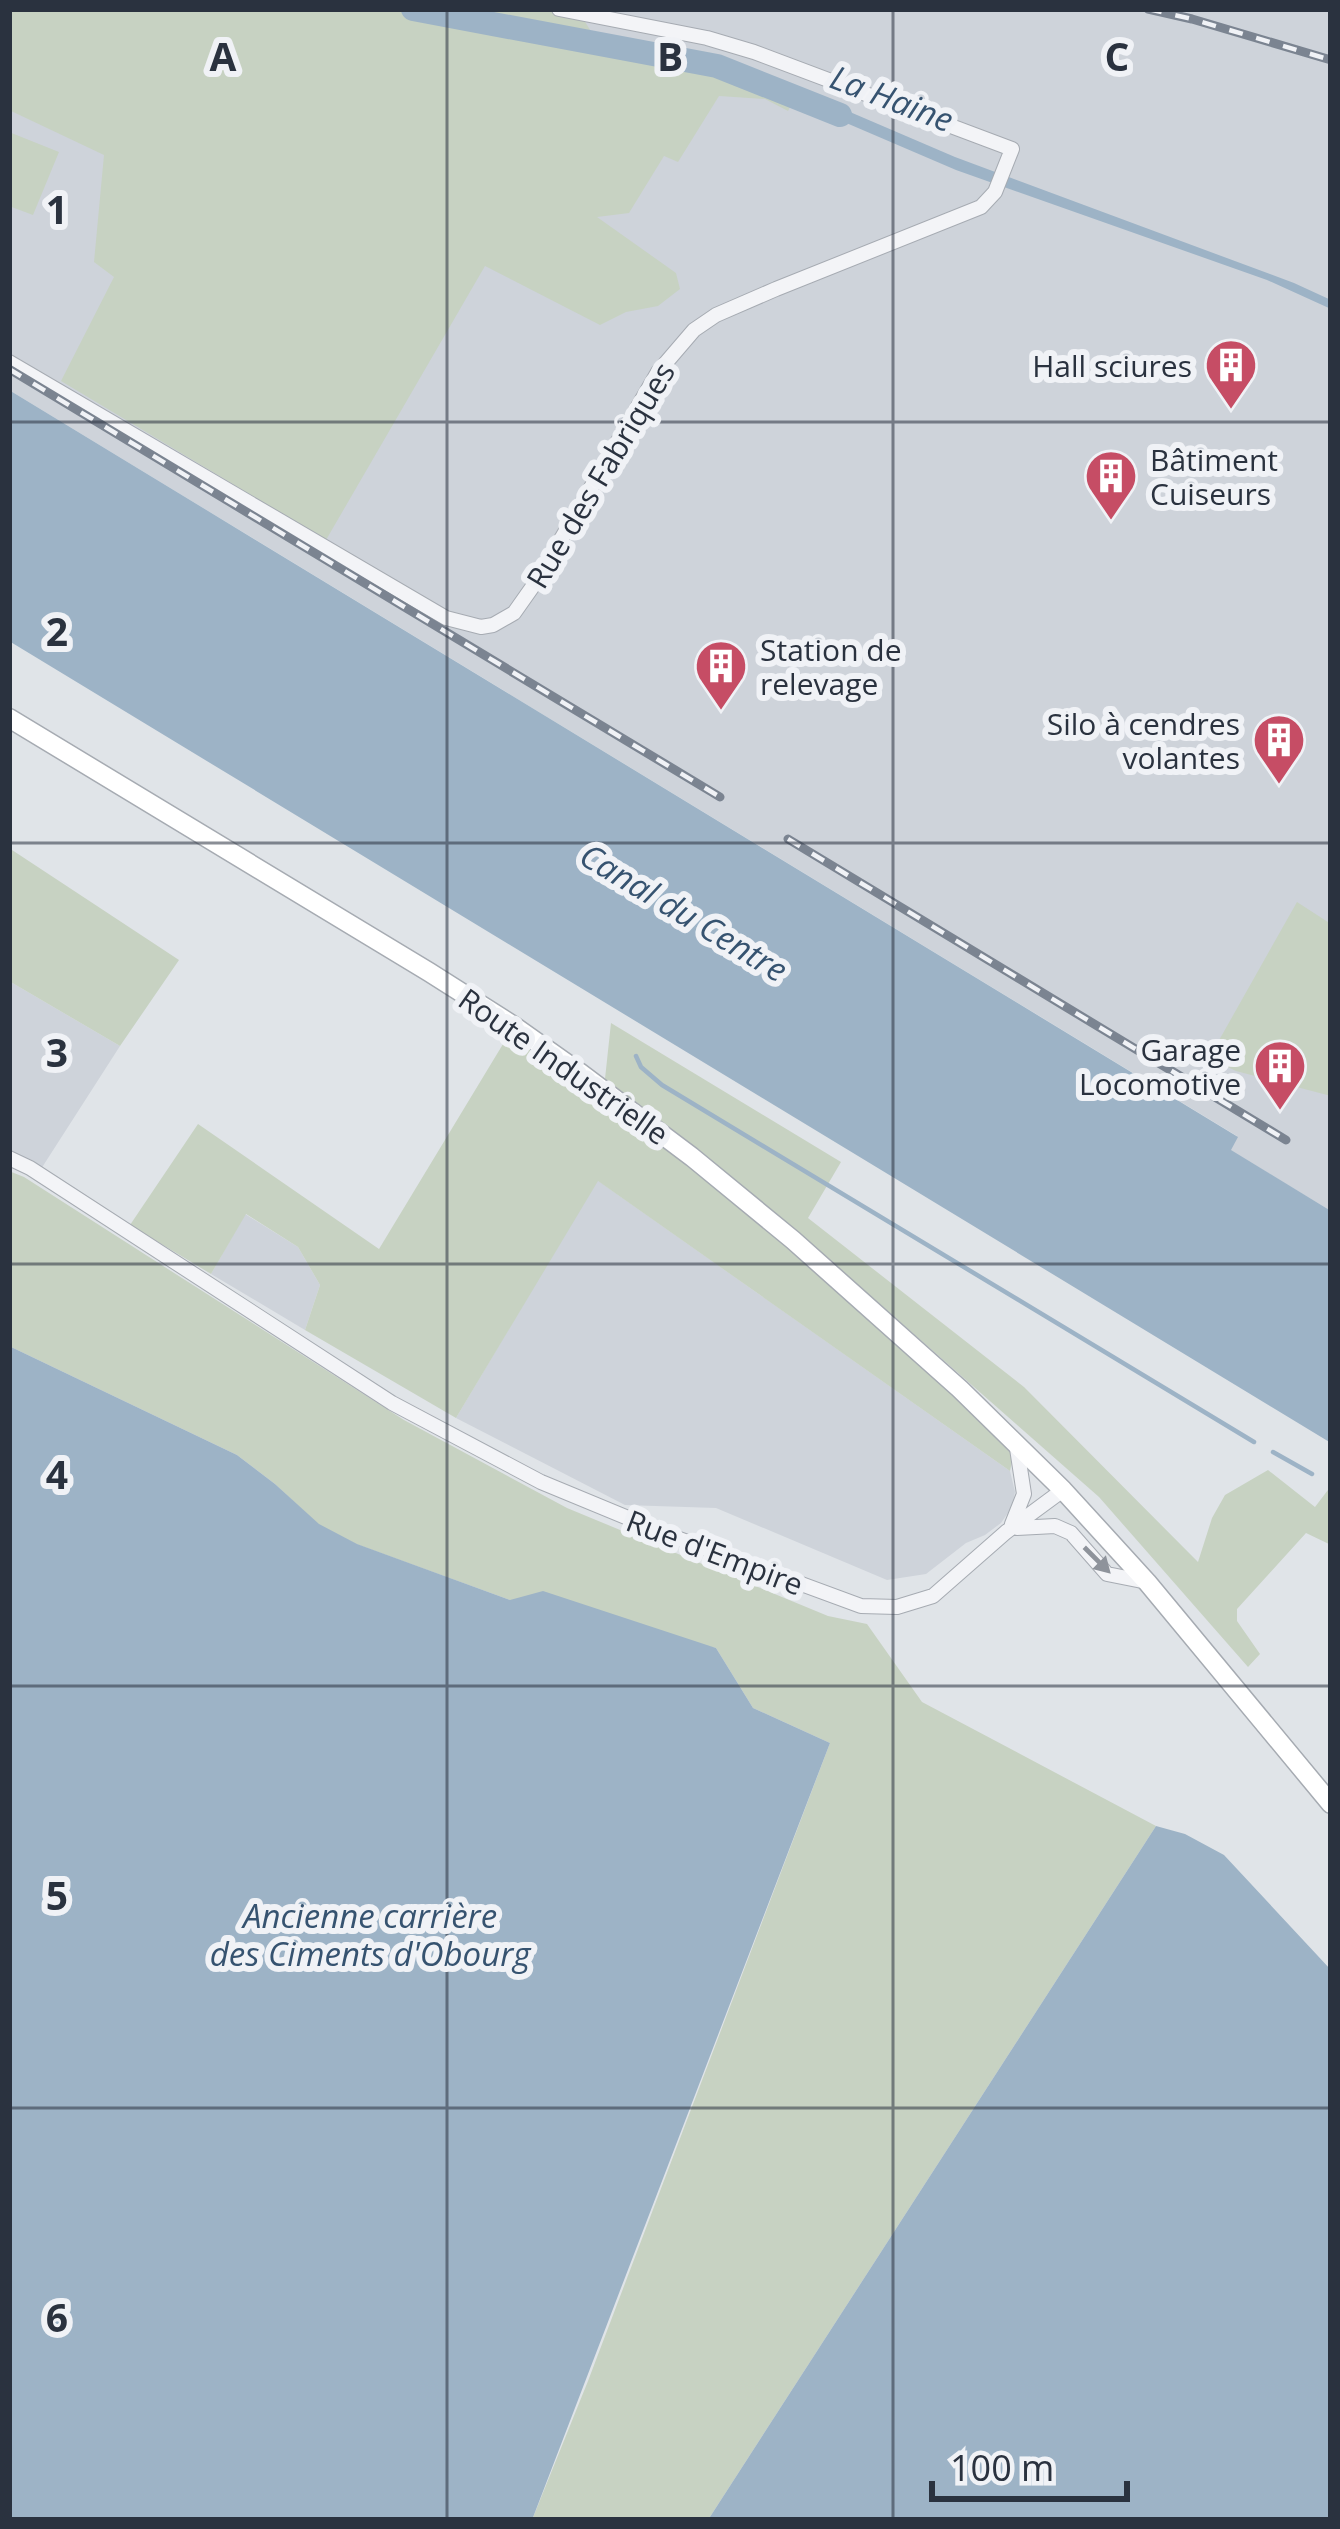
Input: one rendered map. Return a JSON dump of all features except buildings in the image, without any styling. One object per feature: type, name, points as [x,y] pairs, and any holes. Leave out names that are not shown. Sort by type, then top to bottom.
[{"type":"main road","name":"Route Industrielle","points":[[9,718],[429,972],[579,1072],[794,1240],[943,1373],[1063,1490]]},
{"type":"main road","points":[[1063,1490],[1147,1582],[1331,1804]]},
{"type":"street","name":"Rue des Fabriques","points":[[9,362],[446,618],[481,627],[514,613],[529,595],[658,372],[694,330],[776,289],[981,207],[995,192],[1012,149],[797,66],[707,38],[559,9]]},
{"type":"street","name":"Rue d'Empire","points":[[9,1158],[392,1403],[541,1482],[841,1600],[879,1608],[915,1604],[933,1596],[1063,1490]]},
{"type":"street","points":[[1006,1532],[1024,1494],[1016,1442]]},
{"type":"street","points":[[1006,1532],[1023,1526],[1055,1526],[1071,1533],[1107,1574],[1147,1582]]},
{"type":"shaded area","points":[[9,9],[1331,9],[1331,1211],[1230,1150],[1237,1136],[9,390]]},
{"type":"shaded area","points":[[9,981],[120,1046],[41,1169],[9,1151]]},
{"type":"shaded area","points":[[597,1180],[1010,1471],[1015,1492],[1001,1523],[926,1574],[887,1580],[716,1508],[625,1505],[456,1418]]},
{"type":"shaded area","points":[[245,1214],[298,1247],[320,1285],[305,1330],[211,1274]]},
{"type":"green space","points":[[9,9],[577,9],[592,33],[711,53],[799,90],[788,111],[765,99],[719,96],[678,162],[664,156],[629,213],[597,217],[676,273],[680,289],[658,306],[626,312],[600,325],[485,266],[326,540],[61,381],[114,277],[94,262],[104,155],[9,110]]},
{"type":"green space","points":[[9,132],[59,152],[33,215],[9,206]]},
{"type":"green space","points":[[9,848],[179,960],[120,1046],[9,981]]},
{"type":"green space","points":[[1297,902],[1331,924],[1331,1096],[1236,1071],[1209,1058]]},
{"type":"green space","points":[[611,1023],[841,1162],[808,1218],[1024,1387],[1198,1562],[1225,1495],[1268,1470],[1315,1507],[1331,1486],[1331,1545],[1306,1533],[1237,1609],[1237,1621],[1260,1654],[1248,1667],[1099,1497],[799,1233],[794,1240],[1016,1442],[1010,1471],[598,1181],[456,1418],[305,1330],[320,1285],[298,1247],[246,1214],[211,1274],[130,1225],[198,1124],[379,1249],[514,1026],[604,1088]]},
{"type":"green space","points":[[9,1171],[404,1420],[567,1508],[828,1616],[867,1624],[922,1702],[1156,1826],[708,2520],[532,2520],[830,1743],[753,1708],[716,1648],[510,1600],[356,1544],[319,1525],[237,1455],[9,1346]]},
{"type":"water","points":[[815,97],[955,157],[1294,283],[1331,300],[1331,309],[1267,280],[956,170],[809,107]]},
{"type":"water","name":"Canal du Centre","points":[[9,390],[1238,1137],[1231,1150],[1331,1211],[1331,1443],[9,641]]},
{"type":"water","name":"Ancienne carrière des Ciments d'Obourg","points":[[9,1346],[237,1455],[319,1524],[357,1544],[510,1600],[543,1591],[716,1648],[753,1708],[830,1743],[532,2520],[9,2520]]},
{"type":"water","points":[[1156,1826],[1185,1834],[1224,1855],[1331,1970],[1331,2520],[708,2520]]},
{"type":"waterway","name":"La Haine","points":[[413,9],[717,66],[840,115]]},
{"type":"waterway","points":[[636,1056],[641,1067],[662,1085],[1254,1442]]},
{"type":"waterway","points":[[1273,1452],[1312,1474]]},
{"type":"railway","points":[[1148,9],[1331,60]]},
{"type":"railway","points":[[9,369],[720,797]]},
{"type":"railway","points":[[788,839],[1286,1140]]},
{"type":"place","name":"Hall sciures","points":[[1231,411]]},
{"type":"place","name":"Bâtiment Cuiseurs","points":[[1111,522]]},
{"type":"place","name":"Station de relevage","points":[[721,712]]},
{"type":"place","name":"Silo à cendres volantes","points":[[1279,786]]},
{"type":"place","name":"Garage Locomotive","points":[[1280,1112]]}]
